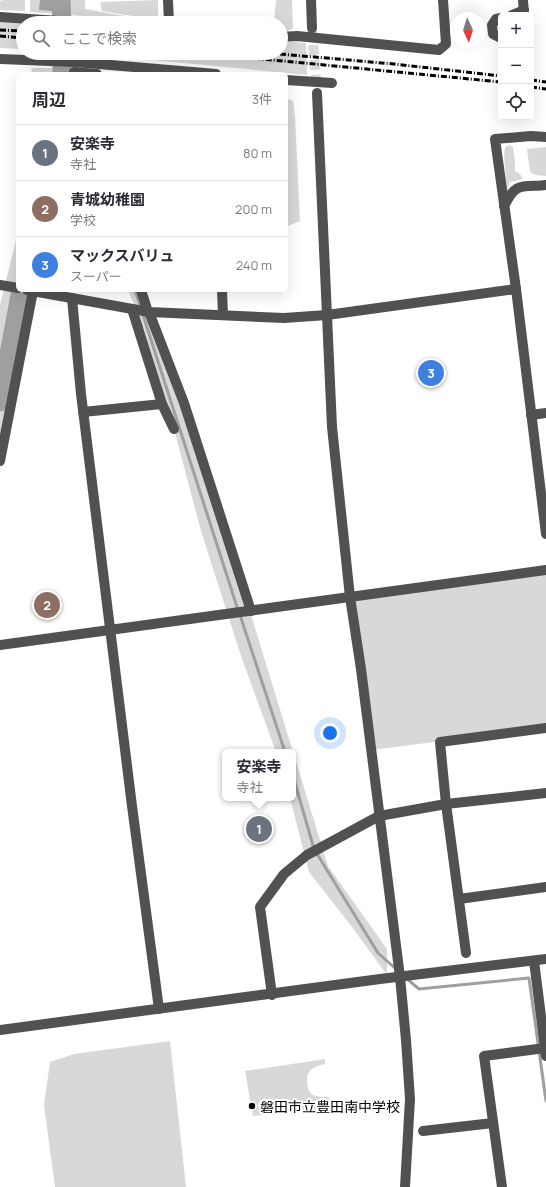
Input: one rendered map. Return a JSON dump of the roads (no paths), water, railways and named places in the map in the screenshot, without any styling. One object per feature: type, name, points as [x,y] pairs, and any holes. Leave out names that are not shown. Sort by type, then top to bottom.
[{"type":"street","points":[[168,0],[169,16]]},
{"type":"street","points":[[310,0],[312,28]]},
{"type":"street","points":[[288,37],[297,36],[439,50],[446,44],[443,0]]},
{"type":"street","points":[[0,17],[16,18]]},
{"type":"street","points":[[498,19],[492,25],[493,34],[498,36]]},
{"type":"street","points":[[0,59],[16,60]]},
{"type":"street","points":[[31,60],[75,62],[139,71],[165,72]]},
{"type":"street","points":[[288,80],[332,83]]},
{"type":"street","points":[[317,93],[332,427],[350,597],[361,669],[400,978],[410,1099],[405,1187]]},
{"type":"street","points":[[546,137],[531,136],[495,139],[516,289],[546,534]]},
{"type":"street","points":[[504,206],[515,190],[524,186],[538,187],[546,185]]},
{"type":"street","points":[[0,284],[16,288]]},
{"type":"street","points":[[36,292],[149,312],[284,318],[327,315],[516,289]]},
{"type":"street","points":[[0,460],[30,292]]},
{"type":"street","points":[[142,292],[184,403],[251,611]]},
{"type":"street","points":[[222,292],[223,315]]},
{"type":"street","points":[[72,298],[83,412],[159,1009]]},
{"type":"street","points":[[133,309],[162,404],[174,429]]},
{"type":"street","points":[[83,412],[162,404]]},
{"type":"street","points":[[531,415],[546,412]]},
{"type":"street","points":[[0,645],[546,570]]},
{"type":"street","points":[[466,953],[446,804],[440,742],[546,728]]},
{"type":"street","points":[[272,995],[260,907],[284,874],[307,854],[379,816],[446,804],[546,793]]},
{"type":"street","points":[[459,899],[546,887]]},
{"type":"street","points":[[0,1030],[546,959]]},
{"type":"street","points":[[502,1187],[484,1056],[546,1052],[534,961]]},
{"type":"street","points":[[423,1131],[494,1123]]},
{"type":"waterway","points":[[61,0],[62,16]]},
{"type":"waterway","points":[[62,60],[62,72]]},
{"type":"waterway","points":[[0,402],[21,292]]},
{"type":"waterway","points":[[136,292],[238,610]]},
{"type":"waterway","points":[[240,615],[284,749]]},
{"type":"waterway","points":[[296,786],[314,849],[378,953],[396,969]]},
{"type":"waterway","points":[[406,978],[419,989],[529,978],[546,1101]]},
{"type":"tunnel","points":[[312,30],[317,93]]},
{"type":"railway","points":[[0,30],[16,31]]},
{"type":"railway","points":[[0,36],[16,37]]},
{"type":"railway","points":[[288,55],[394,64],[498,76]]},
{"type":"railway","points":[[273,60],[498,82]]},
{"type":"railway","points":[[534,80],[546,82]]},
{"type":"railway","points":[[534,87],[546,89]]},
{"type":"place","name":"マックスバリュ","points":[[431,373]]},
{"type":"place","name":"青城幼稚園","points":[[47,605]]},
{"type":"place","name":"安楽寺","points":[[259,829]]},
{"type":"place","name":"磐田市立豊田南中学校","points":[[252,1106]]}]
